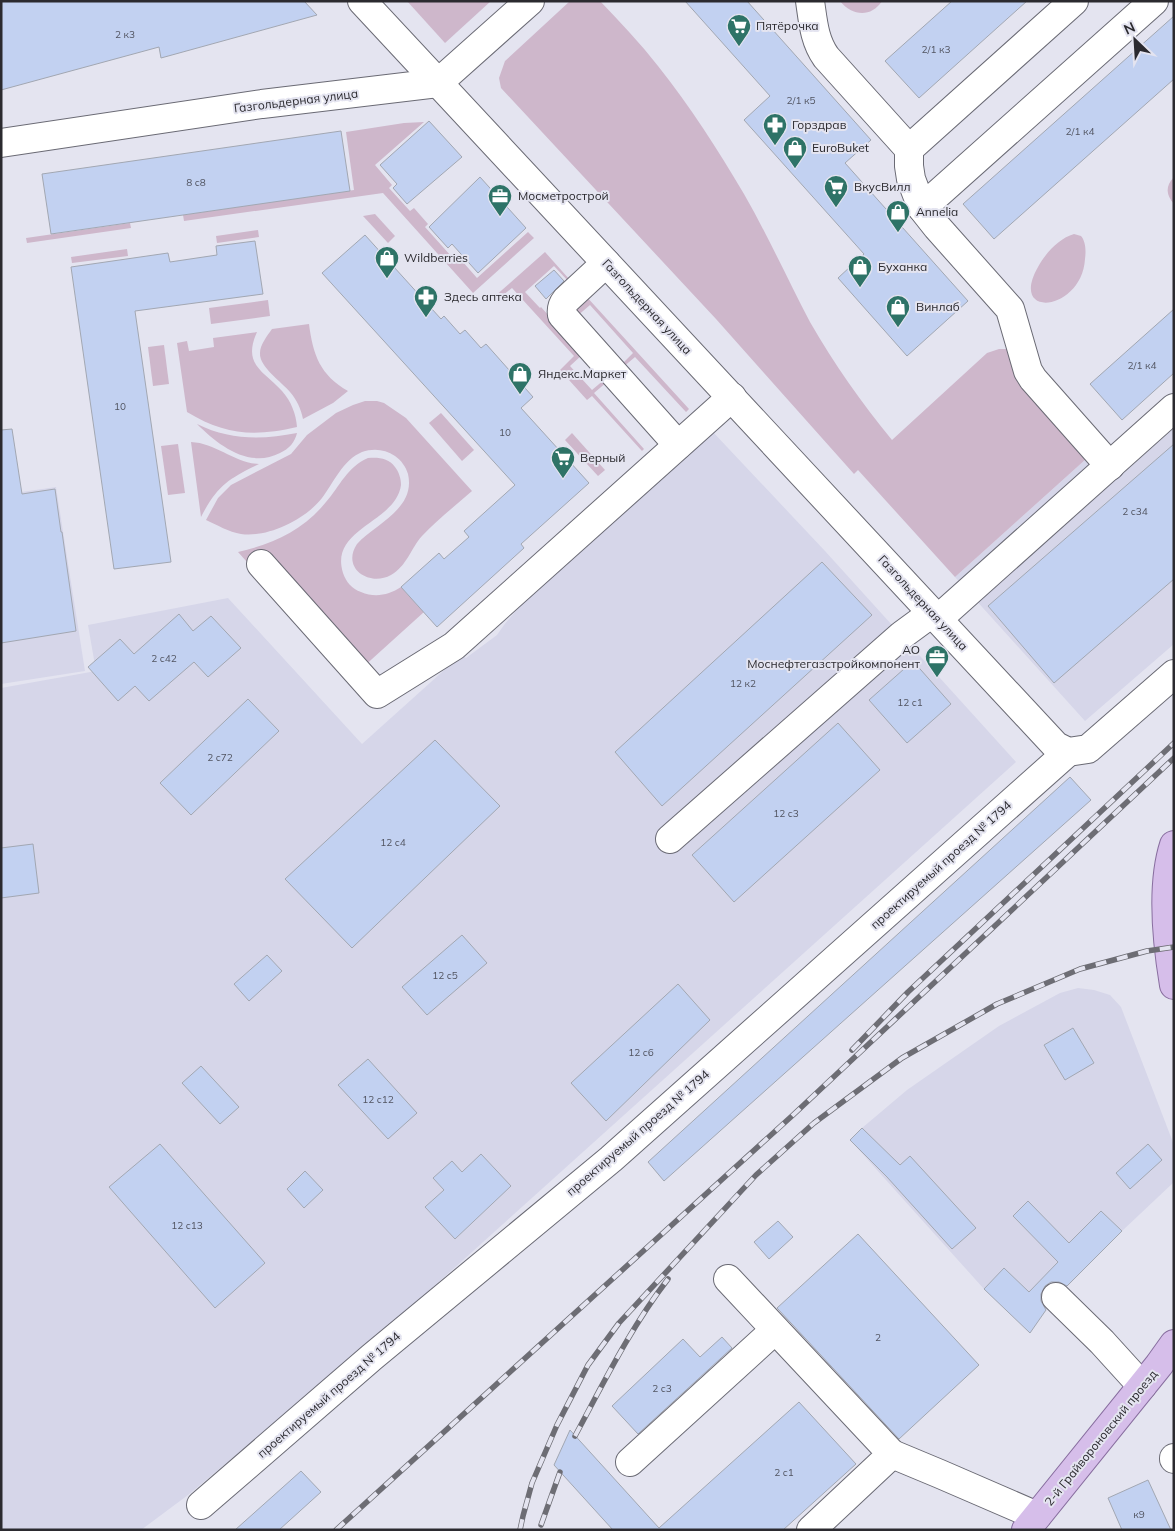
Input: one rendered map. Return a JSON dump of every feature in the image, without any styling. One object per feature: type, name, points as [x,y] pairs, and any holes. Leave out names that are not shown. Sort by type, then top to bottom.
[{"type":"main road","points":[[1174,845],[1169,860],[1167,893],[1168,948],[1174,985]]},
{"type":"main road","name":"2-й Грайвороновский проезд","points":[[1031,1523],[1174,1344]]},
{"type":"street","points":[[362,1],[438,83],[530,1]]},
{"type":"street","points":[[810,1],[815,35],[826,57],[909,149],[911,180],[922,208],[1010,309],[1028,371],[1033,380],[1110,466]]},
{"type":"street","points":[[909,149],[1074,1]]},
{"type":"street","points":[[922,208],[1154,1]]},
{"type":"street","name":"Газгольдерная улица","points":[[1,143],[262,104],[438,83],[1056,746],[1068,752]]},
{"type":"street","points":[[606,263],[562,304],[562,315],[678,445]]},
{"type":"street","points":[[266,560],[383,691],[454,646],[732,397]]},
{"type":"street","points":[[670,840],[902,636],[935,616],[1110,466],[1174,408]]},
{"type":"street","points":[[1068,752],[1088,749],[1174,674]]},
{"type":"street","name":"проектируемый проезд № 1794","points":[[201,1505],[372,1357],[611,1158],[1068,752]]},
{"type":"street","points":[[728,1279],[892,1454],[1031,1523]]},
{"type":"street","points":[[1056,1297],[1102,1342],[1142,1386]]},
{"type":"street","points":[[630,1462],[775,1330]]},
{"type":"street","points":[[811,1530],[892,1454]]},
{"type":"shaded area","points":[[407,1],[491,1],[445,43]]},
{"type":"shaded area","points":[[570,1],[600,1],[644,49],[681,97],[714,145],[744,194],[819,338],[848,382],[892,440],[987,353],[999,349],[1010,349],[1015,376],[1021,387],[1086,459],[955,577],[858,470],[854,474],[716,319],[501,88],[499,78],[505,61]]},
{"type":"shaded area","points":[[840,1],[882,1],[872,10],[861,13],[850,10]]},
{"type":"shaded area","points":[[424,122],[375,165],[392,185],[389,188],[410,211],[414,208],[428,224],[425,227],[451,256],[455,253],[477,278],[528,232],[534,238],[473,293],[383,193],[184,221],[183,215],[354,190],[346,132],[404,123]]},
{"type":"shaded area","points":[[1174,177],[1174,204],[1169,197],[1168,187]]},
{"type":"shaded area","points":[[375,214],[395,236],[388,243],[363,216]]},
{"type":"shaded area","points":[[130,223],[131,228],[27,243],[26,238]]},
{"type":"shaded area","points":[[258,230],[259,237],[217,243],[216,236]]},
{"type":"shaded area","points":[[1074,234],[1081,236],[1085,247],[1085,259],[1081,276],[1072,290],[1061,298],[1049,302],[1039,301],[1032,295],[1031,284],[1038,267],[1053,247],[1063,239]]},
{"type":"shaded area","points":[[127,249],[128,256],[72,263],[71,257]]},
{"type":"shaded area","points":[[545,252],[570,280],[569,282],[554,266],[525,292],[583,354],[570,366],[592,390],[605,379],[607,382],[594,393],[644,449],[642,451],[592,396],[587,400],[560,370],[574,356],[512,288],[497,300],[494,297]]},
{"type":"shaded area","points":[[585,295],[689,409],[686,412],[635,357],[622,368],[620,366],[633,353],[590,305],[576,317],[576,307]]},
{"type":"shaded area","points":[[268,300],[270,316],[211,324],[209,308]]},
{"type":"shaded area","points":[[309,324],[316,355],[324,371],[338,385],[348,391],[333,403],[303,419],[295,398],[263,364],[260,350],[272,329]]},
{"type":"shaded area","points":[[257,332],[252,352],[254,360],[262,372],[288,399],[296,417],[297,427],[267,432],[240,432],[214,425],[187,412],[177,343],[187,341],[189,351],[214,347],[213,338]]},
{"type":"shaded area","points":[[164,345],[169,384],[153,386],[148,347]]},
{"type":"shaded area","points":[[365,401],[384,403],[406,418],[472,491],[422,536],[405,562],[391,575],[374,579],[366,577],[355,568],[352,561],[357,544],[392,515],[406,497],[409,486],[406,469],[397,458],[383,451],[370,450],[362,452],[349,460],[315,506],[296,520],[274,530],[263,533],[241,534],[206,520],[218,498],[231,485],[291,454],[307,435],[336,413]]},
{"type":"shaded area","points":[[441,413],[474,450],[462,461],[429,423]]},
{"type":"shaded area","points":[[197,424],[233,436],[271,437],[297,433],[293,442],[283,451],[268,457],[257,458],[246,456],[224,447]]},
{"type":"shaded area","points":[[1174,428],[1174,644],[1085,721],[955,577],[1086,459],[1110,485]]},
{"type":"shaded area","points":[[712,431],[825,551],[1016,762],[381,1334],[188,1495],[141,1530],[1,1530],[1,688],[96,671],[88,625],[228,598],[362,744],[461,655],[466,658],[497,635],[529,595]]},
{"type":"shaded area","points":[[572,433],[605,470],[598,476],[565,440]]},
{"type":"shaded area","points":[[191,442],[209,446],[250,463],[259,464],[224,484],[212,498],[201,517]]},
{"type":"shaded area","points":[[178,444],[185,493],[168,495],[161,446]]},
{"type":"shaded area","points":[[368,458],[383,459],[393,464],[399,473],[401,485],[396,498],[388,508],[354,535],[345,546],[341,558],[343,573],[352,587],[366,594],[382,595],[401,587],[424,612],[351,678],[238,552],[275,540],[307,521],[331,496],[344,477],[355,466]]},
{"type":"shaded area","points":[[56,487],[85,671],[1,684],[1,495]]},
{"type":"shaded area","points":[[1078,988],[1110,995],[1121,1007],[1174,1145],[1174,1182],[1122,1231],[1050,1304],[1030,1333],[984,1289],[850,1140],[907,1090],[999,1026],[1060,993]]},
{"type":"building","points":[[1,1],[304,1],[317,15],[161,58],[159,47],[1,90]]},
{"type":"building","points":[[685,1],[747,1],[871,140],[845,163],[968,301],[907,356],[838,278],[864,254],[744,120],[770,96]]},
{"type":"building","points":[[952,1],[1027,1],[919,98],[885,61]]},
{"type":"building","points":[[1174,16],[1174,79],[994,239],[963,204]]},
{"type":"building","points":[[429,121],[462,157],[407,204],[393,188],[397,184],[380,165]]},
{"type":"building","points":[[341,131],[350,191],[51,234],[42,174]]},
{"type":"building","points":[[480,177],[526,228],[478,273],[452,244],[448,248],[429,227]]},
{"type":"building","points":[[365,235],[441,319],[444,316],[460,334],[465,330],[481,348],[486,344],[533,397],[521,408],[589,483],[521,544],[524,548],[437,627],[401,587],[439,553],[444,559],[469,537],[464,531],[515,485],[322,273]]},
{"type":"building","points":[[255,241],[263,294],[135,311],[171,562],[114,569],[71,267],[168,253],[170,262],[217,255],[216,246]]},
{"type":"building","points":[[554,270],[564,281],[546,299],[535,286]]},
{"type":"building","points":[[1174,309],[1174,373],[1122,420],[1090,384]]},
{"type":"building","points":[[12,429],[22,494],[55,489],[76,631],[1,643],[1,430]]},
{"type":"building","points":[[1174,444],[1174,579],[1054,683],[988,606]]},
{"type":"building","points":[[822,562],[872,615],[662,806],[615,752]]},
{"type":"building","points":[[179,614],[193,631],[211,616],[241,648],[208,677],[194,662],[149,701],[135,686],[118,701],[88,667],[120,639],[134,654]]},
{"type":"building","points":[[913,661],[951,704],[907,743],[869,700]]},
{"type":"building","points":[[248,699],[279,731],[191,815],[160,783]]},
{"type":"building","points":[[838,723],[880,770],[734,902],[692,855]]},
{"type":"building","points":[[435,740],[500,806],[352,948],[285,879]]},
{"type":"building","points":[[1070,777],[1091,800],[664,1181],[648,1162]]},
{"type":"building","points":[[33,844],[39,893],[1,898],[1,848]]},
{"type":"building","points":[[462,935],[487,963],[427,1015],[402,987]]},
{"type":"building","points":[[267,955],[282,971],[249,1001],[234,984]]},
{"type":"building","points":[[678,984],[710,1020],[606,1121],[571,1083]]},
{"type":"building","points":[[1073,1028],[1094,1063],[1065,1080],[1044,1045]]},
{"type":"building","points":[[368,1059],[417,1113],[388,1139],[338,1085]]},
{"type":"building","points":[[201,1066],[239,1107],[220,1124],[182,1083]]},
{"type":"building","points":[[862,1128],[900,1165],[910,1156],[976,1228],[952,1249],[887,1177],[850,1140]]},
{"type":"building","points":[[160,1144],[265,1263],[215,1308],[109,1187]]},
{"type":"building","points":[[1148,1144],[1162,1160],[1130,1189],[1116,1173]]},
{"type":"building","points":[[481,1154],[511,1186],[455,1239],[425,1207],[444,1190],[433,1178],[452,1161],[462,1172]]},
{"type":"building","points":[[305,1171],[323,1190],[304,1208],[287,1189]]},
{"type":"building","points":[[1028,1201],[1069,1243],[1101,1211],[1122,1231],[1067,1286],[1059,1282],[1051,1282],[1045,1286],[1041,1294],[1041,1301],[1046,1310],[1030,1333],[984,1289],[1004,1268],[1029,1292],[1058,1262],[1013,1216]]},
{"type":"building","points":[[778,1221],[793,1237],[769,1259],[754,1242]]},
{"type":"building","points":[[858,1234],[979,1365],[899,1439],[777,1308]]},
{"type":"building","points":[[722,1337],[732,1348],[638,1434],[612,1406],[683,1339],[700,1357]]},
{"type":"building","points":[[799,1402],[856,1464],[783,1530],[613,1530],[554,1465],[570,1430],[659,1528]]},
{"type":"building","points":[[301,1471],[321,1492],[279,1530],[235,1530]]},
{"type":"building","points":[[1148,1480],[1171,1530],[1122,1530],[1108,1498]]},
{"type":"railway","points":[[852,1050],[908,992],[1174,743]]},
{"type":"railway","points":[[336,1530],[793,1115],[1174,758]]},
{"type":"railway","points":[[520,1530],[532,1483],[557,1425],[588,1365],[619,1323],[756,1175],[814,1123],[902,1058],[997,1004],[1080,969],[1147,951],[1174,947]]},
{"type":"railway","points":[[575,1436],[630,1336],[668,1279]]},
{"type":"railway","points":[[541,1525],[560,1472]]},
{"type":"place","name":"Пятёрочка","points":[[739,47]]},
{"type":"place","name":"Горздрав","points":[[775,146]]},
{"type":"place","name":"EuroBuket","points":[[795,169]]},
{"type":"place","name":"ВкусВилл","points":[[836,208]]},
{"type":"place","name":"Мосметрострой","points":[[500,217]]},
{"type":"place","name":"Annelia","points":[[898,233]]},
{"type":"place","name":"Wildberries","points":[[387,279]]},
{"type":"place","name":"Буханка","points":[[860,288]]},
{"type":"place","name":"Здесь аптека","points":[[426,318]]},
{"type":"place","name":"Винлаб","points":[[898,328]]},
{"type":"place","name":"Яндекс.Маркет","points":[[520,395]]},
{"type":"place","name":"Верный","points":[[563,479]]},
{"type":"place","name":"АО Моснефтегазстройкомпонент","points":[[937,678]]}]
